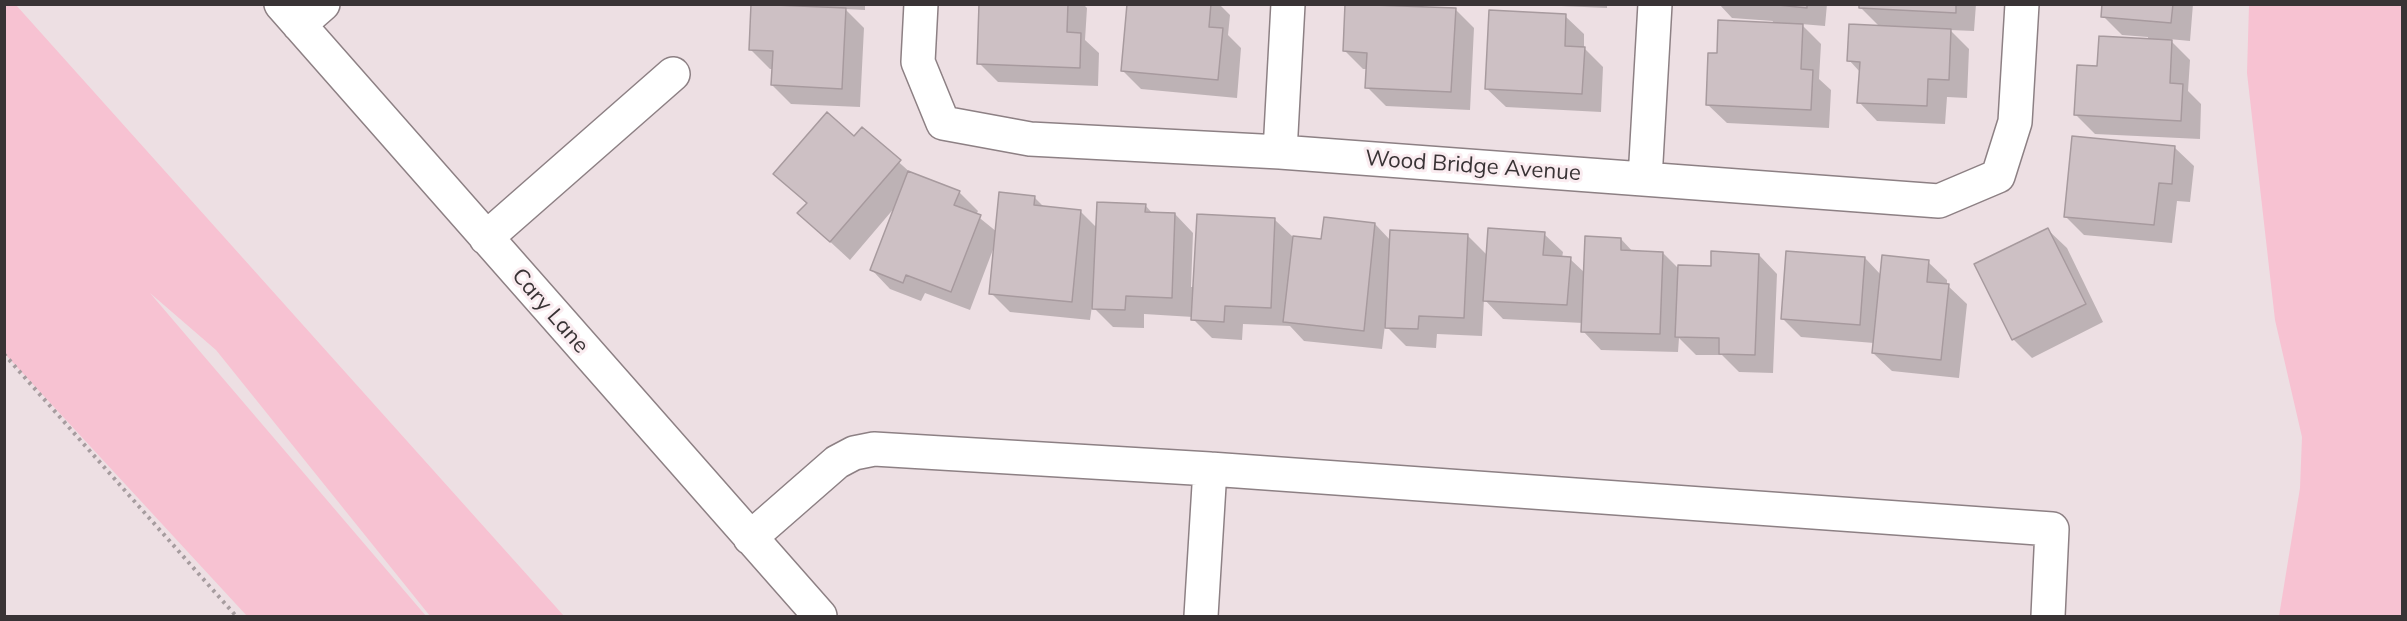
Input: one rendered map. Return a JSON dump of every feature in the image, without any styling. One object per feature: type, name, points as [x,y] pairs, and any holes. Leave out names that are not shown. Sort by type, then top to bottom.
[{"type":"street","name":"Wood Bridge Avenue","points":[[921,4],[918,62],[943,123],[1030,139],[1280,152],[1939,201],[1998,176],[2015,122],[2022,4]]},
{"type":"street","points":[[1280,152],[1288,4]]},
{"type":"street","points":[[1646,179],[1655,4]]},
{"type":"street","name":"Cary Lane","points":[[301,11],[486,238],[820,616]]},
{"type":"street","points":[[486,238],[673,74]]},
{"type":"street","points":[[750,538],[837,462],[854,453],[874,449],[1210,469],[2052,530],[2048,616]]},
{"type":"street","points":[[1201,616],[1210,469]]},
{"type":"path","points":[[4,354],[236,616]]},
{"type":"shaded area","points":[[4,5],[16,5],[564,616],[430,616],[216,350],[150,293],[426,616],[247,616],[5,354]]},
{"type":"shaded area","points":[[2249,5],[2402,5],[2402,616],[2279,616],[2300,488],[2302,437],[2275,320],[2247,73]]},
{"type":"building","points":[[751,4],[846,8],[842,89],[771,85],[773,51],[749,50]]},
{"type":"building","points":[[979,4],[1068,4],[1067,32],[1081,33],[1080,68],[977,64]]},
{"type":"building","points":[[1127,4],[1211,4],[1209,27],[1223,28],[1218,80],[1121,71]]},
{"type":"building","points":[[1345,4],[1456,8],[1451,92],[1365,88],[1367,53],[1343,51]]},
{"type":"building","points":[[1768,4],[1807,4],[1807,8]]},
{"type":"building","points":[[1859,4],[1956,4],[1956,13],[1859,8]]},
{"type":"building","points":[[2102,4],[2173,4],[2171,23],[2101,17]]},
{"type":"building","points":[[1489,10],[1566,14],[1565,46],[1585,47],[1582,94],[1485,89]]},
{"type":"building","points":[[1718,20],[1803,24],[1801,69],[1813,70],[1811,110],[1706,105],[1708,53],[1717,53]]},
{"type":"building","points":[[1849,24],[1951,29],[1949,80],[1928,79],[1927,106],[1857,103],[1860,62],[1847,61]]},
{"type":"building","points":[[2099,36],[2172,40],[2170,83],[2183,84],[2181,121],[2074,115],[2077,65],[2097,66]]},
{"type":"building","points":[[827,112],[854,136],[862,127],[901,160],[830,242],[797,213],[807,203],[773,174]]},
{"type":"building","points":[[2072,136],[2175,146],[2172,184],[2159,183],[2154,225],[2064,217]]},
{"type":"building","points":[[908,171],[960,191],[954,205],[981,215],[951,292],[906,275],[903,283],[870,270]]},
{"type":"building","points":[[999,192],[1035,196],[1034,205],[1081,210],[1072,302],[989,294]]},
{"type":"building","points":[[1097,202],[1146,204],[1145,212],[1175,213],[1172,298],[1126,296],[1125,310],[1092,309]]},
{"type":"building","points":[[1197,214],[1275,218],[1271,308],[1225,306],[1224,322],[1191,320]]},
{"type":"building","points":[[1324,217],[1375,223],[1364,331],[1283,322],[1293,236],[1321,239]]},
{"type":"building","points":[[1488,228],[1545,232],[1543,255],[1571,257],[1567,305],[1483,301]]},
{"type":"building","points":[[2048,228],[2086,304],[2012,340],[1974,264]]},
{"type":"building","points":[[1390,230],[1468,234],[1464,318],[1419,316],[1418,329],[1385,328]]},
{"type":"building","points":[[1585,236],[1621,238],[1621,250],[1663,252],[1660,334],[1581,332]]},
{"type":"building","points":[[1711,251],[1759,254],[1755,355],[1719,354],[1719,338],[1675,337],[1678,265],[1711,266]]},
{"type":"building","points":[[1786,251],[1865,257],[1860,325],[1781,319]]},
{"type":"building","points":[[1882,255],[1929,260],[1927,282],[1949,284],[1941,360],[1872,353]]}]
